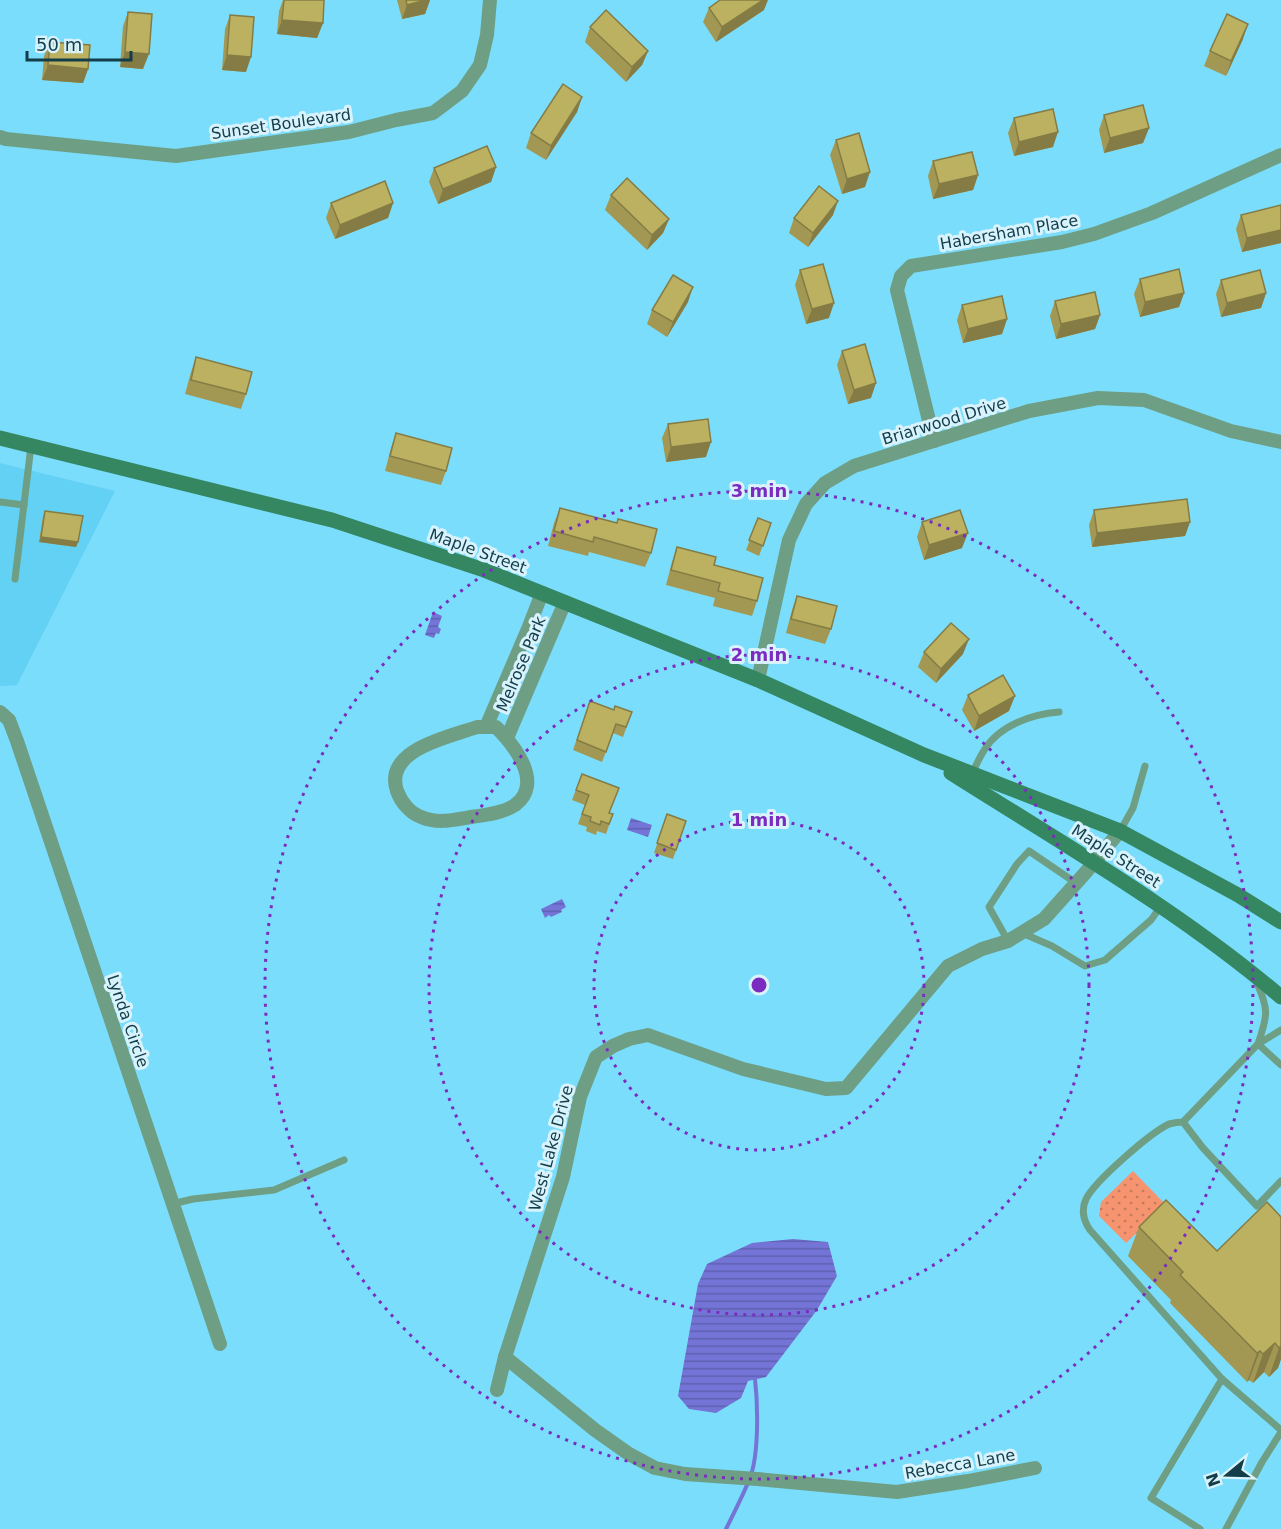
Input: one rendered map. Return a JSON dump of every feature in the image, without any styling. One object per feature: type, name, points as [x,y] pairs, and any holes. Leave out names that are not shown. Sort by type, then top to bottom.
[{"type":"main road","name":"Maple Street","points":[[0,438],[332,520],[484,570],[758,680],[924,755],[1120,831],[1238,895],[1281,922]]},
{"type":"main road","name":"Maple Street","points":[[924,755],[1161,906],[1250,971],[1281,997]]},
{"type":"street","name":"Sunset Boulevard","points":[[0,137],[176,156],[349,132],[433,113],[462,90],[480,65],[487,35],[490,0]]},
{"type":"street","name":"Habersham Place","points":[[934,441],[897,290],[901,276],[911,266],[1062,242],[1094,234],[1152,213],[1281,155]]},
{"type":"street","name":"Briarwood Drive","points":[[758,680],[789,540],[806,504],[825,483],[855,466],[1029,411],[1098,398],[1144,400],[1231,431],[1281,442]]},
{"type":"street","name":"Melrose Park","points":[[486,727],[542,593]]},
{"type":"street","name":"Melrose Park","points":[[507,738],[565,602]]},
{"type":"street","name":"Lynda Circle","points":[[0,712],[9,720],[17,741],[220,1344]]},
{"type":"street","points":[[477,727],[486,727],[496,727],[514,746],[527,774],[528,783],[521,799],[503,810],[441,822],[418,816],[409,810],[401,800],[395,782],[396,772],[407,755],[416,749],[477,727]]},
{"type":"street","name":"West Lake Drive","points":[[505,1357],[563,1177],[580,1097],[596,1057],[621,1042],[648,1035],[743,1069],[826,1089],[846,1088],[948,966],[982,949],[1008,941],[1044,919],[1120,831]]},
{"type":"street","points":[[498,1390],[505,1357]]},
{"type":"street","name":"Rebecca Lane","points":[[505,1357],[595,1430],[629,1454],[655,1468],[685,1474],[897,1492],[1035,1468]]},
{"type":"lane","points":[[15,579],[31,446]]},
{"type":"lane","points":[[0,502],[24,505]]},
{"type":"lane","points":[[972,774],[986,747],[999,733],[1040,714],[1059,712]]},
{"type":"lane","points":[[1120,831],[1133,808],[1145,766]]},
{"type":"lane","points":[[1008,941],[989,907],[1017,864],[1029,851],[1076,883]]},
{"type":"lane","points":[[1022,933],[1052,946],[1085,966],[1105,960],[1151,920],[1161,906]]},
{"type":"lane","points":[[1250,971],[1263,997],[1268,1017],[1258,1044]]},
{"type":"lane","points":[[1226,1529],[1281,1431],[1222,1379],[1090,1230],[1083,1216],[1087,1198],[1116,1167],[1146,1139],[1170,1124],[1183,1122],[1258,1044],[1281,1030]]},
{"type":"lane","points":[[1258,1044],[1281,1065]]},
{"type":"lane","points":[[1183,1122],[1203,1148],[1265,1214]]},
{"type":"lane","points":[[172,1204],[193,1199],[274,1190],[344,1160]]},
{"type":"lane","points":[[1257,1206],[1281,1181]]},
{"type":"lane","points":[[1200,1529],[1151,1498],[1222,1379]]},
{"type":"shaded area","points":[[0,463],[115,491],[17,685],[0,686]]},
{"type":"shaded area","points":[[433,612],[442,616],[438,627],[441,629],[434,638],[425,635]]},
{"type":"shaded area","points":[[631,818],[652,825],[648,837],[627,830]]},
{"type":"shaded area","points":[[562,899],[566,907],[561,910],[562,912],[545,918],[541,909]]},
{"type":"shaded area","points":[[1133,1171],[1166,1205],[1126,1243],[1099,1216],[1101,1202]]},
{"type":"shaded area","points":[[793,1239],[828,1242],[837,1276],[817,1310],[766,1377],[748,1381],[741,1398],[716,1413],[689,1409],[678,1396],[698,1284],[707,1264],[752,1243]]},
{"type":"building","points":[[284,0],[324,0],[323,23],[282,20]]},
{"type":"building","points":[[406,0],[426,0],[407,5]]},
{"type":"building","points":[[720,0],[763,0],[722,27],[709,8]]},
{"type":"building","points":[[606,10],[648,51],[632,67],[590,27]]},
{"type":"building","points":[[128,12],[152,14],[149,54],[125,52]]},
{"type":"building","points":[[1227,14],[1248,24],[1231,61],[1210,51]]},
{"type":"building","points":[[230,15],[254,17],[251,57],[227,55]]},
{"type":"building","points":[[50,42],[90,45],[88,69],[48,65]]},
{"type":"building","points":[[563,84],[582,97],[551,146],[531,133]]},
{"type":"building","points":[[1143,105],[1149,128],[1110,138],[1104,115]]},
{"type":"building","points":[[1053,109],[1058,132],[1019,142],[1014,118]]},
{"type":"building","points":[[859,133],[870,172],[847,179],[836,140]]},
{"type":"building","points":[[487,146],[496,167],[443,189],[434,168]]},
{"type":"building","points":[[972,152],[978,175],[939,184],[933,161]]},
{"type":"building","points":[[627,178],[669,219],[652,235],[611,195]]},
{"type":"building","points":[[385,181],[393,203],[340,225],[331,203]]},
{"type":"building","points":[[819,186],[838,201],[813,233],[794,218]]},
{"type":"building","points":[[1281,205],[1281,230],[1247,238],[1241,215]]},
{"type":"building","points":[[823,264],[834,303],[812,309],[800,270]]},
{"type":"building","points":[[1179,269],[1184,293],[1145,302],[1140,279]]},
{"type":"building","points":[[1260,270],[1266,293],[1227,303],[1221,280]]},
{"type":"building","points":[[673,275],[693,287],[673,322],[652,310]]},
{"type":"building","points":[[1095,292],[1100,315],[1061,324],[1055,301]]},
{"type":"building","points":[[1002,296],[1007,319],[968,329],[962,305]]},
{"type":"building","points":[[865,344],[876,383],[854,390],[842,351]]},
{"type":"building","points":[[196,357],[252,372],[246,394],[191,380]]},
{"type":"building","points":[[708,419],[711,442],[671,447],[668,424]]},
{"type":"building","points":[[396,433],[452,448],[446,471],[390,456]]},
{"type":"building","points":[[1187,499],[1190,522],[1097,533],[1094,510]]},
{"type":"building","points":[[560,508],[617,523],[618,519],[657,529],[651,553],[594,537],[593,542],[554,531]]},
{"type":"building","points":[[960,510],[968,533],[929,545],[922,522]]},
{"type":"building","points":[[45,511],[83,516],[78,542],[41,537]]},
{"type":"building","points":[[758,518],[771,523],[763,546],[749,540]]},
{"type":"building","points":[[677,547],[716,557],[714,565],[763,578],[757,601],[718,591],[720,583],[671,570]]},
{"type":"building","points":[[797,596],[837,606],[831,629],[791,619]]},
{"type":"building","points":[[951,623],[969,639],[941,669],[924,652]]},
{"type":"building","points":[[1003,675],[1015,696],[979,716],[968,695]]},
{"type":"building","points":[[590,701],[614,710],[615,706],[632,712],[626,727],[616,724],[606,752],[577,740]]},
{"type":"building","points":[[582,774],[619,788],[609,813],[613,814],[609,824],[601,821],[600,825],[590,821],[591,817],[582,814],[589,795],[576,790]]},
{"type":"building","points":[[667,814],[686,821],[676,850],[657,843]]},
{"type":"building","points":[[1166,1200],[1217,1251],[1267,1202],[1281,1217],[1281,1346],[1279,1348],[1275,1343],[1263,1354],[1260,1351],[1257,1353],[1180,1275],[1183,1272],[1139,1227]]},
{"type":"waterway","points":[[726,1529],[748,1484],[753,1468],[757,1429],[755,1379]]}]
